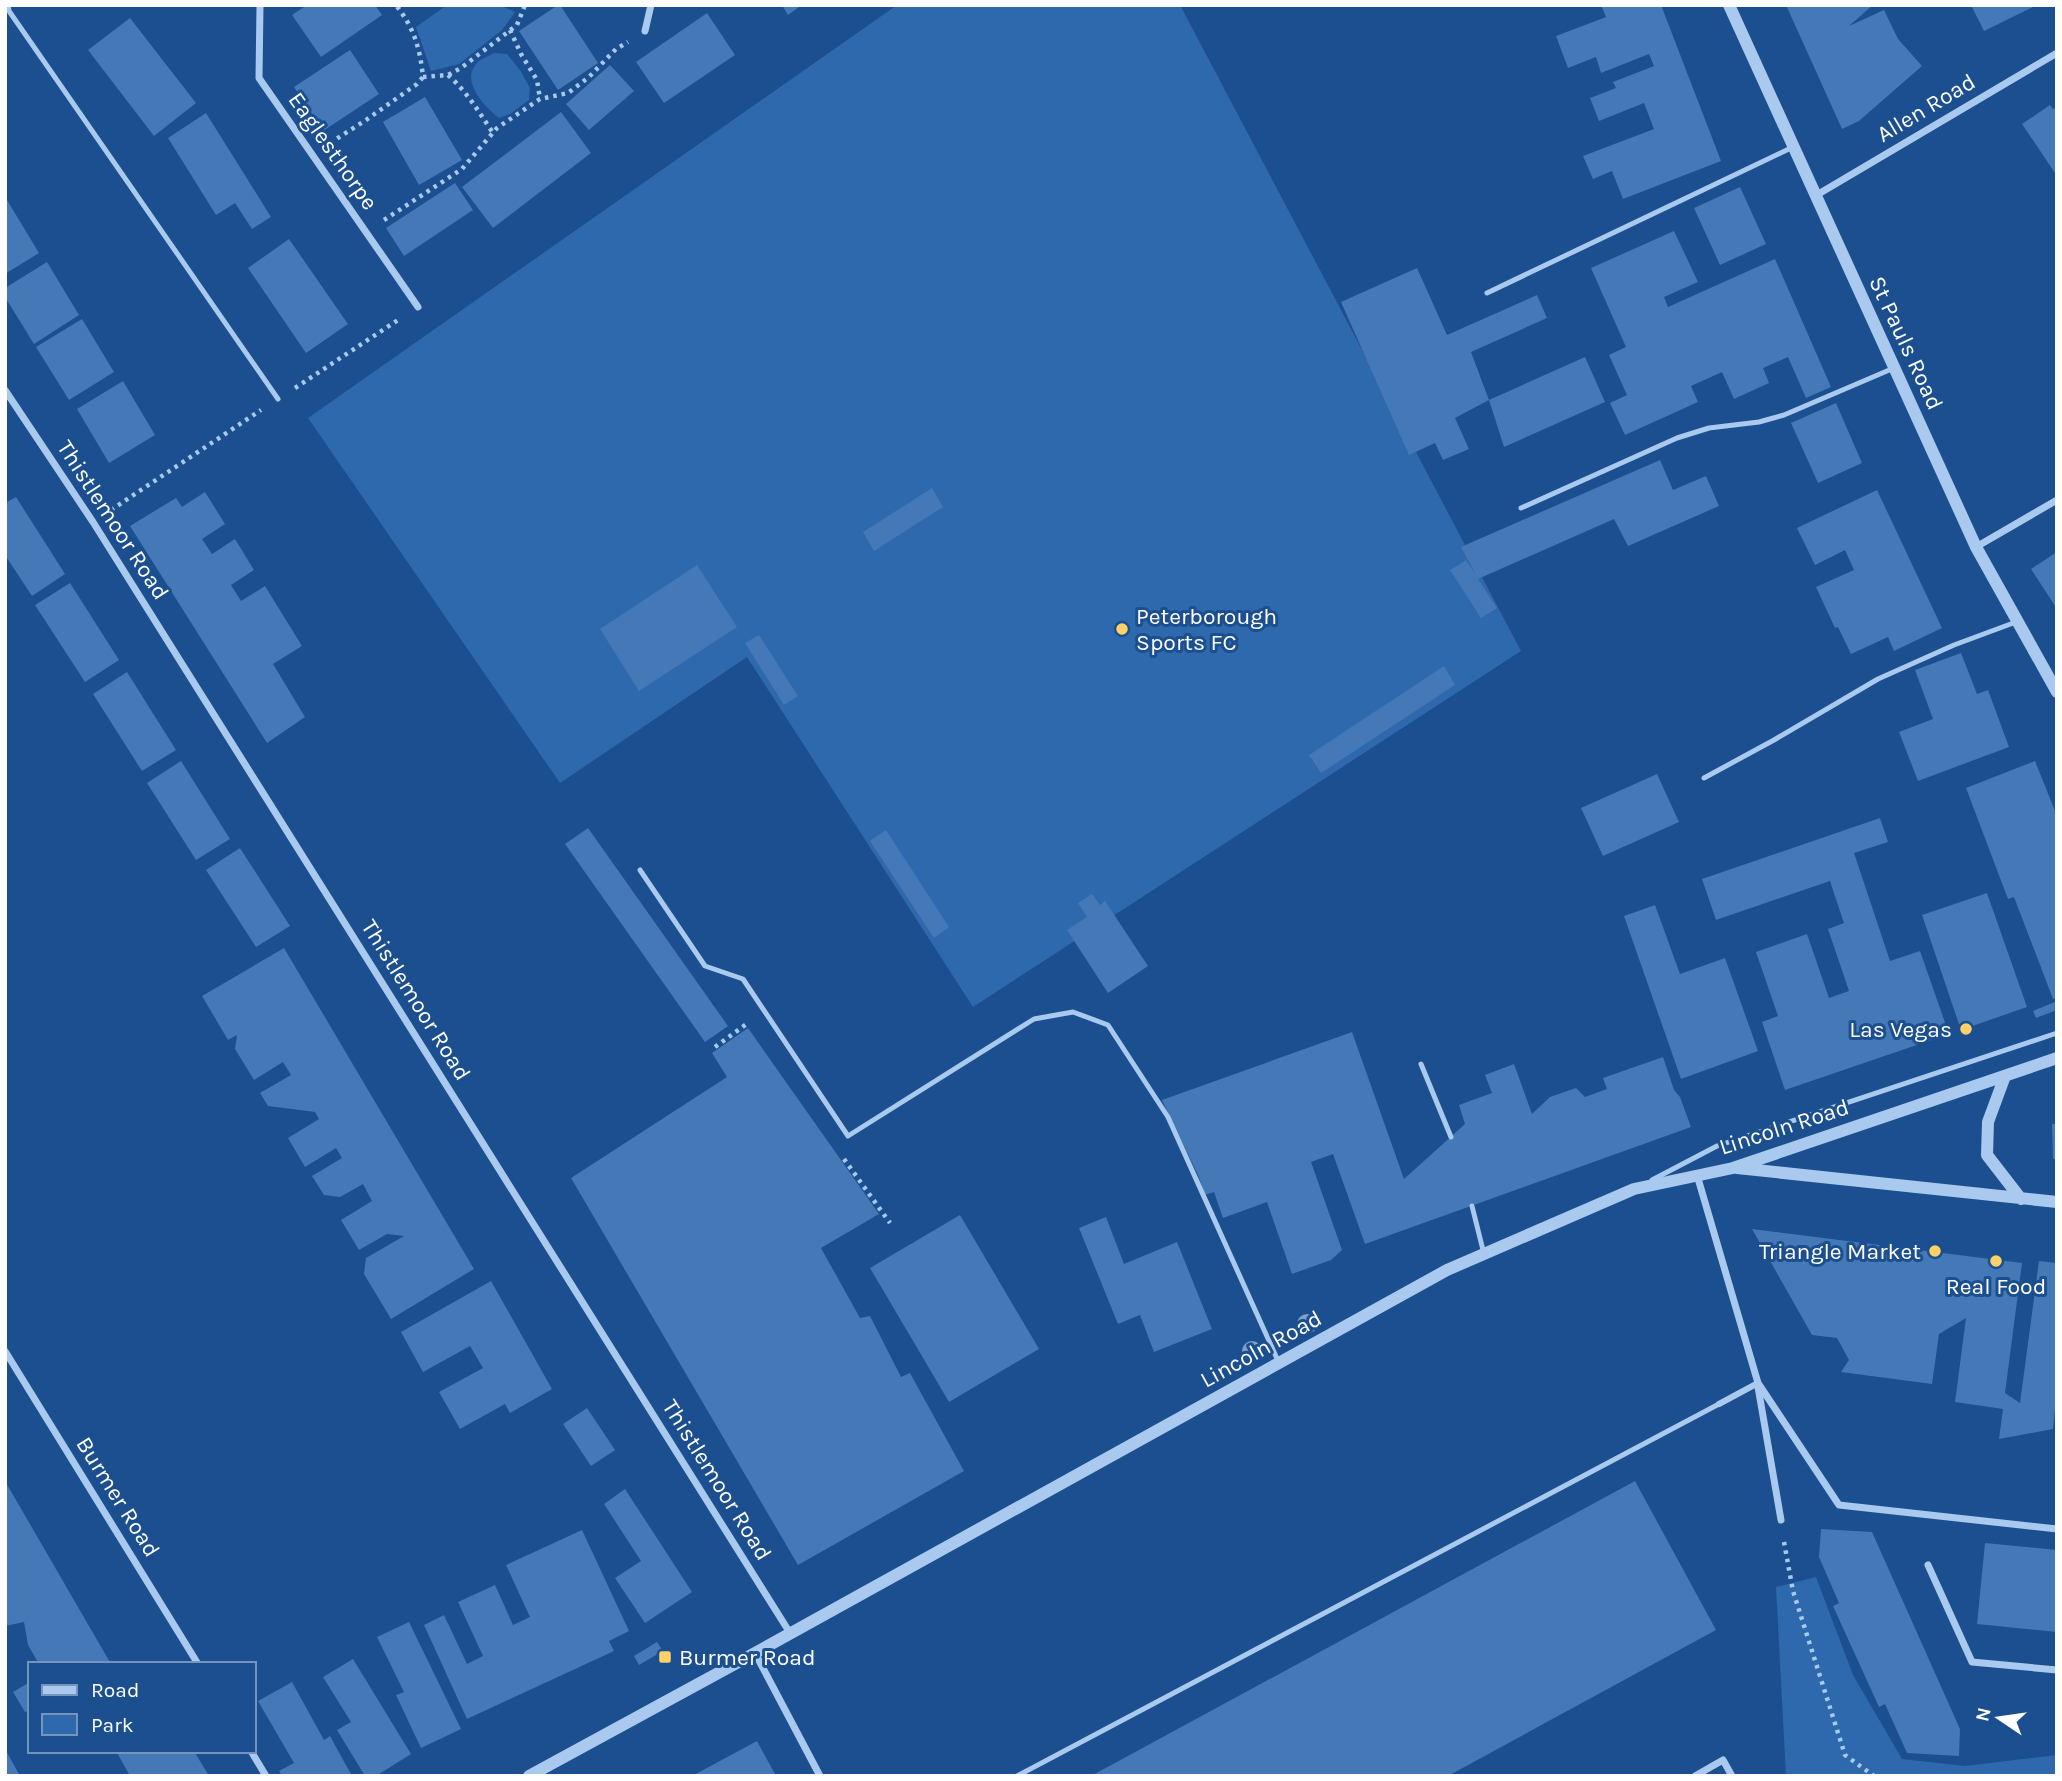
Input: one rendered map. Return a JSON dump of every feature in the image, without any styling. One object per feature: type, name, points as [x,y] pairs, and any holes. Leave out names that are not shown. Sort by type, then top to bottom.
[{"type":"street","name":"Eaglesthorpe","points":[[260,5],[259,78],[418,307]]},
{"type":"street","points":[[645,31],[650,5]]},
{"type":"street","name":"St Pauls Road","points":[[1730,5],[1976,548],[2057,692]]},
{"type":"street","name":"Allen Road","points":[[1815,196],[2057,53]]},
{"type":"street","name":"Thistlemoor Road","points":[[5,390],[93,522],[790,1633]]},
{"type":"street","points":[[1976,548],[2057,500]]},
{"type":"street","name":"Lincoln Road","points":[[529,1776],[1447,1269],[1634,1189],[1733,1168],[2057,1059]]},
{"type":"street","points":[[2006,1076],[1988,1122],[1987,1155],[2021,1199]]},
{"type":"street","points":[[1733,1168],[2057,1202]]},
{"type":"street","points":[[1697,1175],[1758,1383],[1781,1520]]},
{"type":"street","name":"Burmer Road","points":[[5,1351],[197,1662]]},
{"type":"street","points":[[1719,1404],[1758,1383]]},
{"type":"street","points":[[1758,1383],[1839,1505],[2057,1529]]},
{"type":"street","points":[[1928,1565],[1972,1662],[2057,1670]]},
{"type":"street","points":[[755,1653],[820,1776]]},
{"type":"street","points":[[252,1753],[266,1776]]},
{"type":"street","points":[[1695,1776],[1723,1760],[1732,1776]]},
{"type":"lane","points":[[8,5],[9,11],[278,399]]},
{"type":"lane","points":[[1487,293],[1793,147]]},
{"type":"lane","points":[[1521,508],[1677,438],[1709,428],[1759,422],[1784,415],[1894,368]]},
{"type":"lane","points":[[1704,778],[1878,678],[2016,622]]},
{"type":"lane","points":[[640,870],[705,966],[743,979],[848,1136],[1034,1019],[1073,1012],[1108,1025],[1167,1117],[1279,1363]]},
{"type":"lane","points":[[1634,1189],[1717,1146],[2057,1033]]},
{"type":"lane","points":[[1421,1064],[1451,1137]]},
{"type":"lane","points":[[1472,1206],[1484,1254]]},
{"type":"lane","points":[[1017,1776],[1719,1404]]},
{"type":"path","points":[[396,5],[408,21],[421,52],[424,77]]},
{"type":"path","points":[[312,155],[366,120],[424,77],[448,75],[461,68],[517,25],[525,5]]},
{"type":"path","points":[[510,30],[537,80],[540,99]]},
{"type":"path","points":[[366,232],[462,169],[493,133],[521,111],[540,99],[568,93],[616,49],[645,31]]},
{"type":"path","points":[[448,75],[474,103],[493,133]]},
{"type":"path","points":[[93,522],[418,307]]},
{"type":"path","points":[[1781,1520],[1793,1591],[1845,1755],[1874,1776]]},
{"type":"green space","points":[[447,5],[500,5],[515,12],[502,30],[459,64],[431,71],[416,27]]},
{"type":"green space","points":[[897,5],[1180,5],[1521,651],[973,1007],[747,657],[560,783],[308,418]]},
{"type":"green space","points":[[494,53],[507,54],[530,88],[529,100],[510,114],[499,118],[476,92],[471,76],[479,61]]},
{"type":"green space","points":[[1816,1577],[1853,1675],[1902,1759],[1965,1766],[2057,1755],[2057,1776],[1786,1776],[1776,1587]]},
{"type":"building","points":[[307,5],[375,5],[382,15],[321,57],[292,15]]},
{"type":"building","points":[[558,5],[598,63],[558,90],[519,31]]},
{"type":"building","points":[[782,5],[802,5],[788,15]]},
{"type":"building","points":[[1601,5],[1661,5],[1721,161],[1623,199],[1612,171],[1593,179],[1583,156],[1654,129],[1644,103],[1599,121],[1590,98],[1616,88],[1613,82],[1654,66],[1649,54],[1601,73],[1596,57],[1568,68],[1556,36],[1606,17]]},
{"type":"building","points":[[1786,5],[1873,5],[1849,26],[1884,10],[1898,39],[1922,66],[1859,121],[1842,129]]},
{"type":"building","points":[[1971,5],[2037,5],[1984,31]]},
{"type":"building","points":[[707,13],[735,55],[664,103],[636,62]]},
{"type":"building","points":[[130,18],[196,103],[154,136],[88,50]]},
{"type":"building","points":[[350,50],[379,94],[323,131],[294,87]]},
{"type":"building","points":[[610,65],[634,91],[589,130],[566,104]]},
{"type":"building","points":[[425,97],[462,160],[419,185],[383,122]]},
{"type":"building","points":[[2050,105],[2053,109],[2057,107],[2057,176],[2022,124]]},
{"type":"building","points":[[561,112],[591,153],[493,228],[462,187]]},
{"type":"building","points":[[206,113],[271,217],[252,229],[235,203],[216,215],[168,138]]},
{"type":"building","points":[[455,183],[473,210],[404,256],[386,228]]},
{"type":"building","points":[[1740,187],[1766,244],[1720,265],[1694,208]]},
{"type":"building","points":[[7,200],[39,253],[5,274],[5,201]]},
{"type":"building","points":[[1674,231],[1698,282],[1664,297],[1668,307],[1775,259],[1831,387],[1806,398],[1788,357],[1763,368],[1769,383],[1734,399],[1722,372],[1691,386],[1698,402],[1625,435],[1610,403],[1627,395],[1609,355],[1626,347],[1591,268]]},
{"type":"building","points":[[289,239],[348,324],[306,353],[248,268]]},
{"type":"building","points":[[47,262],[79,315],[34,344],[5,297],[5,288]]},
{"type":"building","points":[[1417,268],[1447,335],[1537,295],[1547,318],[1471,352],[1489,400],[1455,418],[1469,449],[1443,460],[1435,443],[1409,455],[1341,302]]},
{"type":"building","points":[[82,319],[114,372],[69,400],[36,347]]},
{"type":"building","points":[[1585,357],[1605,402],[1504,447],[1489,400]]},
{"type":"building","points":[[123,381],[155,435],[109,463],[77,409]]},
{"type":"building","points":[[1836,403],[1862,463],[1818,483],[1791,423]]},
{"type":"building","points":[[1660,460],[1673,490],[1706,476],[1719,506],[1628,546],[1614,519],[1478,579],[1497,608],[1481,618],[1450,570],[1466,560],[1476,575],[1461,547]]},
{"type":"building","points":[[932,488],[943,507],[874,551],[863,532]]},
{"type":"building","points":[[1877,490],[1942,628],[1894,651],[1888,637],[1851,654],[1838,627],[1835,628],[1816,587],[1854,570],[1845,550],[1815,565],[1797,528]]},
{"type":"building","points":[[205,492],[225,524],[202,539],[212,554],[235,539],[254,570],[231,585],[241,601],[265,586],[302,646],[273,664],[305,717],[267,743],[130,526],[176,498],[182,507]]},
{"type":"building","points":[[16,497],[65,574],[32,596],[5,555],[5,503]]},
{"type":"building","points":[[2057,552],[2057,609],[2031,569]]},
{"type":"building","points":[[697,565],[737,627],[639,691],[600,629]]},
{"type":"building","points":[[70,583],[119,660],[85,682],[35,605]]},
{"type":"building","points":[[759,635],[798,696],[784,705],[745,643]]},
{"type":"building","points":[[1961,653],[1977,694],[1988,690],[2009,747],[1918,781],[1899,732],[1933,719],[1915,670]]},
{"type":"building","points":[[1444,666],[1455,685],[1321,773],[1309,755]]},
{"type":"building","points":[[127,672],[176,750],[142,771],[93,694]]},
{"type":"building","points":[[181,761],[230,839],[196,860],[147,783]]},
{"type":"building","points":[[2035,761],[2057,816],[2057,998],[2053,999],[2014,897],[2008,899],[1966,788]]},
{"type":"building","points":[[1657,774],[1679,822],[1603,856],[1581,808]]},
{"type":"building","points":[[1880,818],[1888,842],[1854,853],[1890,961],[1920,951],[1949,1034],[1785,1090],[1762,1022],[1778,1016],[1756,952],[1807,934],[1829,998],[1849,991],[1828,929],[1844,923],[1830,881],[1716,920],[1702,879]]},
{"type":"building","points":[[588,828],[728,1026],[705,1042],[565,844]]},
{"type":"building","points":[[886,830],[949,927],[934,938],[870,841]]},
{"type":"building","points":[[240,848],[290,926],[256,947],[206,870]]},
{"type":"building","points":[[1987,893],[2027,1007],[1961,1030],[1922,915]]},
{"type":"building","points":[[1092,894],[1100,905],[1105,901],[1148,966],[1108,993],[1067,930],[1087,917],[1078,903]]},
{"type":"building","points":[[1655,905],[1680,974],[1725,958],[1758,1051],[1681,1079],[1624,916]]},
{"type":"building","points":[[284,948],[474,1269],[391,1319],[364,1274],[366,1258],[404,1236],[387,1234],[359,1250],[341,1220],[372,1201],[363,1184],[340,1197],[324,1195],[312,1176],[342,1158],[336,1148],[305,1167],[288,1138],[319,1119],[315,1112],[268,1106],[260,1093],[291,1075],[283,1062],[254,1080],[235,1049],[237,1035],[228,1040],[202,996]]},
{"type":"building","points":[[2057,1001],[2057,1010],[2036,1018],[2033,1011]]},
{"type":"building","points":[[748,1028],[879,1214],[821,1248],[860,1318],[870,1316],[901,1377],[910,1373],[964,1471],[798,1565],[571,1178],[727,1077],[712,1053]]},
{"type":"building","points":[[1352,1032],[1404,1179],[1465,1124],[1459,1105],[1492,1093],[1485,1075],[1514,1064],[1532,1114],[1550,1097],[1576,1088],[1585,1097],[1607,1089],[1603,1078],[1663,1057],[1691,1127],[1365,1244],[1333,1154],[1311,1162],[1342,1250],[1331,1260],[1292,1274],[1267,1202],[1223,1218],[1214,1192],[1205,1195],[1162,1100]]},
{"type":"building","points":[[2052,1124],[2057,1124],[2057,1159],[2053,1159]]},
{"type":"building","points":[[960,1215],[1039,1349],[949,1402],[870,1268]]},
{"type":"building","points":[[1106,1217],[1124,1264],[1177,1242],[1212,1329],[1154,1352],[1140,1315],[1118,1324],[1079,1228]]},
{"type":"building","points":[[1752,1229],[2022,1263],[2005,1393],[2020,1403],[2039,1261],[2057,1263],[2057,1388],[2053,1429],[1999,1439],[2003,1409],[1955,1402],[1966,1318],[1939,1334],[1932,1384],[1841,1372],[1849,1360],[1837,1338],[1812,1335]]},
{"type":"building","points":[[491,1281],[552,1389],[510,1413],[505,1404],[460,1429],[439,1392],[483,1368],[470,1346],[423,1372],[401,1332]]},
{"type":"building","points":[[587,1408],[615,1450],[591,1466],[563,1424]]},
{"type":"building","points":[[5,1481],[110,1662],[38,1662],[28,1645],[24,1622],[5,1626]]},
{"type":"building","points":[[1635,1481],[1716,1630],[1448,1776],[1091,1776]]},
{"type":"building","points":[[625,1489],[692,1592],[645,1623],[615,1578],[641,1561],[604,1504]]},
{"type":"building","points":[[1821,1529],[1872,1532],[1960,1729],[1959,1756],[1907,1753],[1885,1704],[1879,1707],[1833,1606],[1839,1603],[1819,1557]]},
{"type":"building","points":[[582,1530],[629,1631],[609,1641],[614,1651],[467,1719],[424,1625],[444,1615],[467,1664],[483,1656],[458,1602],[495,1585],[513,1625],[530,1617],[506,1565]]},
{"type":"building","points":[[1985,1543],[2057,1550],[2057,1632],[1977,1624]]},
{"type":"building","points":[[409,1622],[461,1729],[421,1748],[396,1695],[404,1692],[377,1637]]},
{"type":"building","points":[[657,1642],[663,1651],[639,1665],[634,1656]]},
{"type":"building","points":[[353,1659],[411,1754],[376,1776],[365,1776],[337,1730],[351,1722],[323,1677]]},
{"type":"building","points":[[292,1682],[324,1740],[330,1736],[352,1776],[282,1776],[279,1771],[294,1763],[258,1701]]},
{"type":"building","points":[[28,1683],[28,1711],[25,1712],[13,1692]]},
{"type":"building","points":[[757,1741],[776,1776],[692,1776]]},
{"type":"building","points":[[5,1749],[20,1776],[5,1776]]},
{"type":"building","points":[[117,1753],[195,1753],[209,1776],[130,1776]]},
{"type":"place","name":"Peterborough Sports FC","points":[[1122,629]]},
{"type":"place","name":"Las Vegas","points":[[1966,1029]]},
{"type":"place","name":"Triangle Market","points":[[1935,1251]]},
{"type":"place","name":"Real Food","points":[[1996,1261]]},
{"type":"place","name":"Burmer Road","points":[[665,1657]]}]
